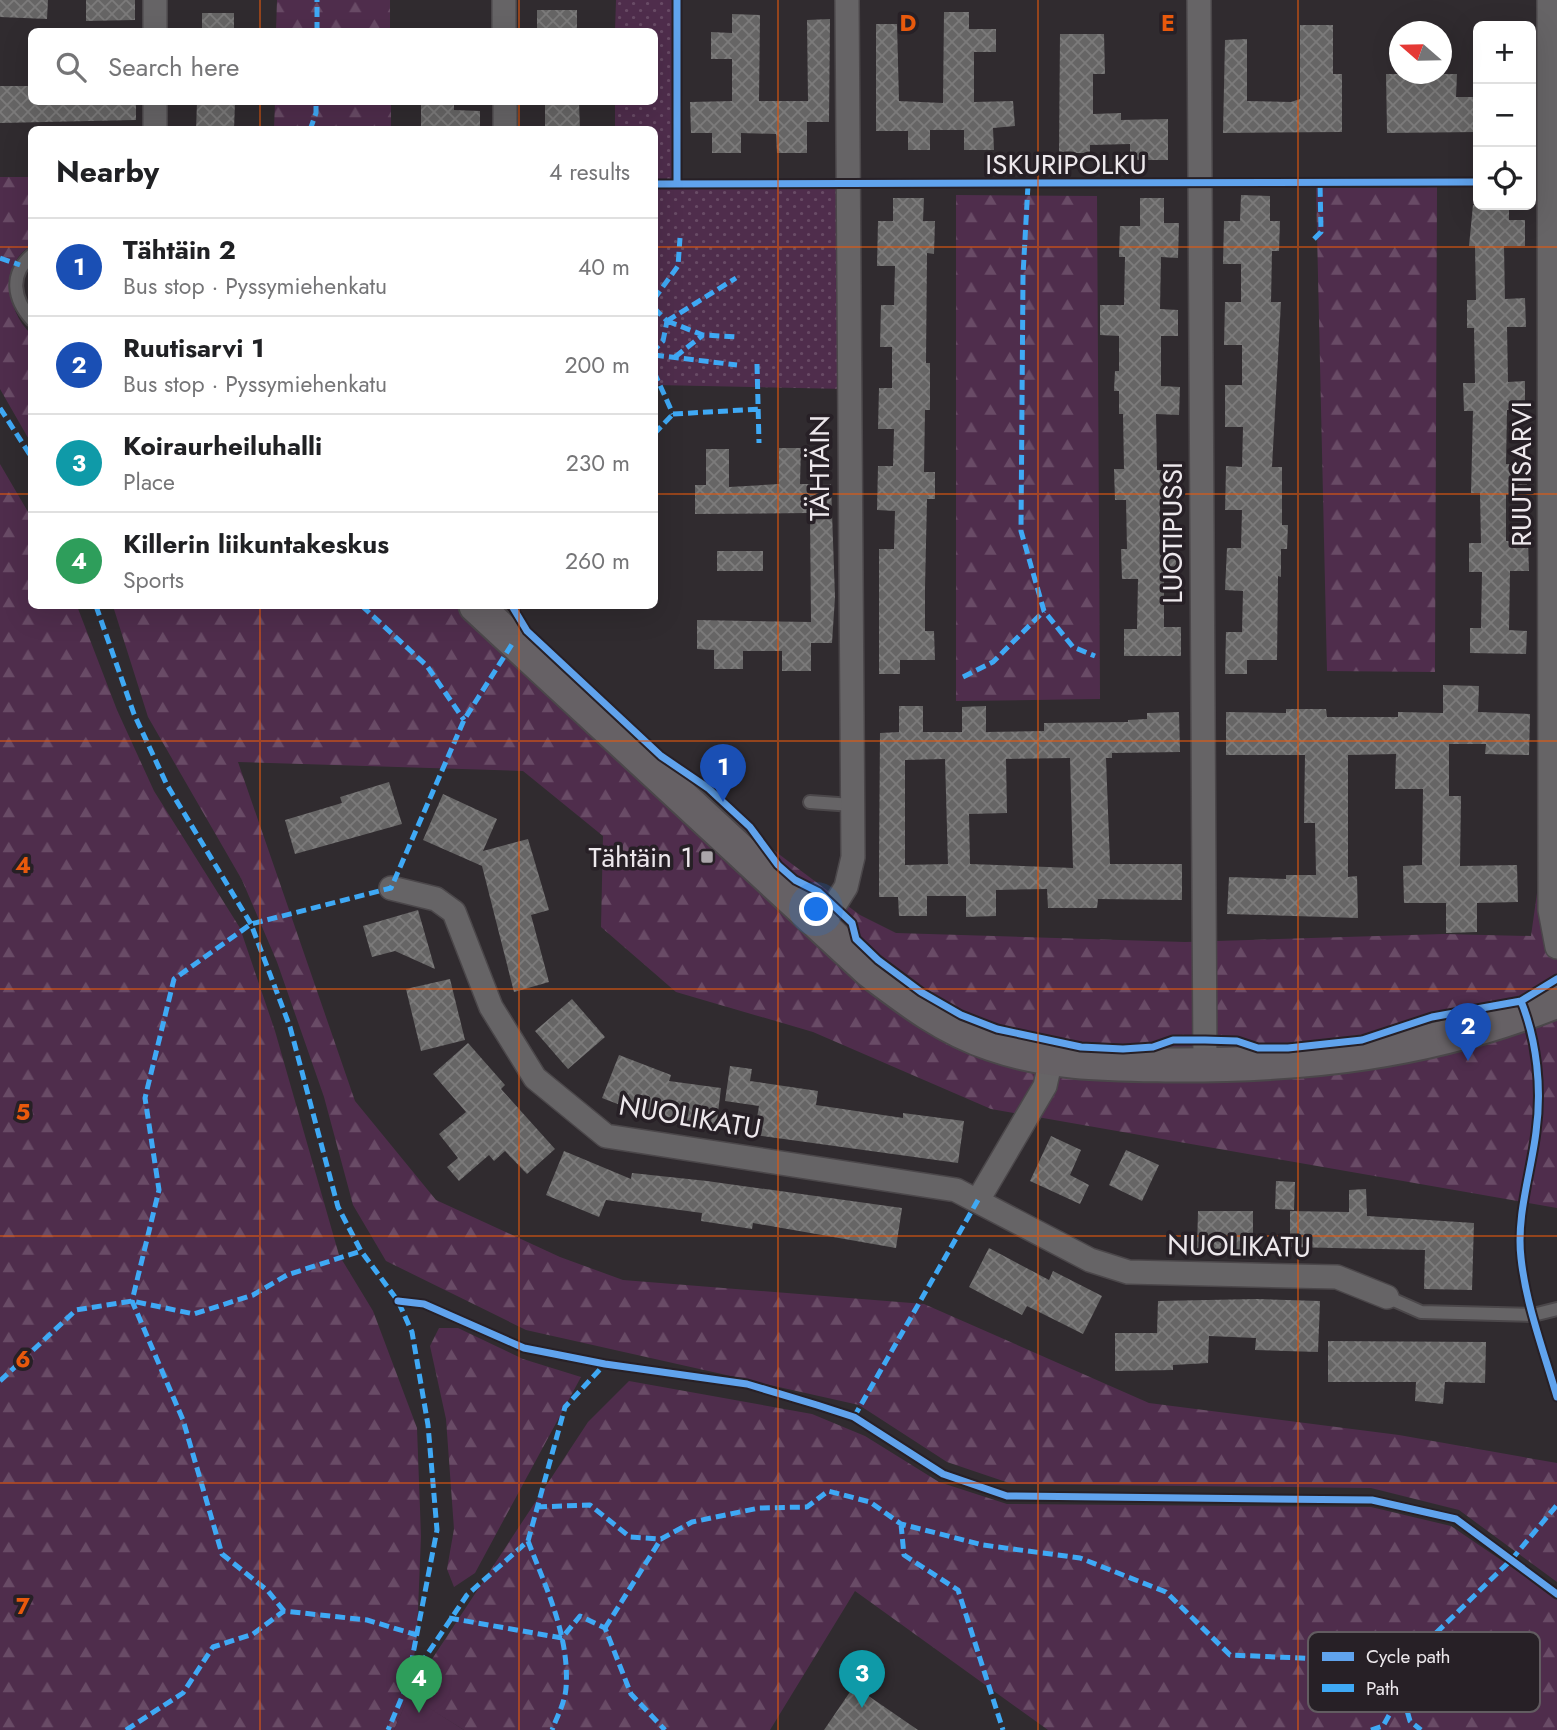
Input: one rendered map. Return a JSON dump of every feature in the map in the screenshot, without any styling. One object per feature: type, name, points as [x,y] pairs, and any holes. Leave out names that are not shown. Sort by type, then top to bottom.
[{"type":"street","points":[[155,0],[155,28]]},
{"type":"street","points":[[504,0],[505,28]]},
{"type":"street","name":"TÄHTÄIN","points":[[821,927],[835,908],[851,873],[847,0]]},
{"type":"street","name":"LUOTIPUSSI","points":[[1199,0],[1205,1065]]},
{"type":"street","name":"RUUTISARVI","points":[[1549,0],[1550,910],[1557,947]]},
{"type":"street","points":[[155,105],[155,126]]},
{"type":"street","points":[[505,105],[505,126]]},
{"type":"street","points":[[478,609],[821,927],[914,1005],[955,1029],[992,1044],[1080,1064],[1290,1064],[1372,1054],[1445,1039],[1557,1001]]},
{"type":"street","name":"NUOLIKATU","points":[[391,888],[436,899],[454,912],[492,1007],[535,1078],[606,1136],[956,1190],[1090,1260],[1128,1272],[1337,1277],[1387,1297]]},
{"type":"street","points":[[978,1200],[1045,1086],[1051,1059]]},
{"type":"lane","points":[[28,258],[20,265],[15,288],[20,304],[28,315]]},
{"type":"lane","points":[[810,802],[852,805]]},
{"type":"lane","points":[[1387,1297],[1421,1312],[1533,1315],[1557,1310]]},
{"type":"green space","points":[[277,0],[390,0],[390,28],[276,28]]},
{"type":"green space","points":[[616,0],[677,0],[677,183],[839,185],[848,389],[658,385],[658,126],[615,126],[615,105],[658,105],[658,28],[615,28]]},
{"type":"green space","points":[[275,105],[391,105],[391,126],[274,126]]},
{"type":"green space","points":[[0,177],[28,177],[28,248],[14,264],[10,288],[16,313],[28,330],[28,438],[0,389]]},
{"type":"green space","points":[[1437,187],[1435,672],[1327,671],[1316,188]]},
{"type":"green space","points":[[956,195],[1097,196],[1100,699],[956,701]]},
{"type":"green space","points":[[0,464],[28,512],[28,609],[78,609],[117,710],[154,791],[240,928],[275,1031],[339,1255],[373,1311],[417,1428],[421,1536],[417,1635],[409,1694],[588,1422],[629,1381],[812,1414],[865,1436],[939,1482],[1007,1504],[1371,1507],[1451,1526],[1557,1598],[1557,1730],[1048,1730],[855,1591],[770,1730],[464,1730],[409,1696],[394,1730],[0,1730]]},
{"type":"green space","points":[[114,609],[464,609],[523,662],[860,915],[896,933],[1185,942],[1444,934],[1531,936],[1557,750],[1557,1208],[991,1109],[813,1032],[676,992],[601,927],[603,836],[523,771],[238,762],[355,1101],[436,1200],[560,1257],[623,1280],[924,1304],[1149,1403],[1399,1435],[1557,1463],[1557,1582],[1459,1510],[1371,1488],[1012,1484],[947,1462],[859,1405],[526,1330],[386,1261],[353,1205],[324,1097],[277,962],[242,880],[148,717]]},
{"type":"green space","points":[[439,1328],[458,1328],[523,1359],[581,1377],[475,1573],[454,1587],[447,1569],[454,1529],[446,1419],[430,1346]]},
{"type":"green space","points":[[409,1695],[464,1730],[394,1730]]},
{"type":"building","points":[[0,0],[48,0],[47,19],[0,17]]},
{"type":"building","points":[[86,0],[135,0],[135,20],[86,21]]},
{"type":"building","points":[[537,10],[577,10],[577,28],[537,28]]},
{"type":"building","points":[[944,12],[969,12],[969,29],[996,29],[996,52],[974,52],[974,102],[1013,101],[1015,126],[993,128],[994,150],[964,150],[964,130],[930,130],[930,150],[908,150],[908,131],[876,131],[876,24],[897,24],[899,101],[943,103]]},
{"type":"building","points":[[202,13],[234,13],[234,28],[202,28]]},
{"type":"building","points":[[732,14],[760,15],[759,101],[808,101],[807,20],[830,19],[829,122],[807,122],[807,153],[777,153],[776,134],[741,133],[741,153],[712,153],[712,133],[691,133],[690,102],[732,101],[732,59],[711,59],[711,32],[732,33]]},
{"type":"building","points":[[1300,25],[1333,25],[1333,74],[1342,74],[1342,132],[1223,133],[1225,40],[1247,39],[1247,101],[1291,102],[1300,99]]},
{"type":"building","points":[[1060,34],[1104,34],[1105,74],[1093,74],[1093,114],[1121,113],[1121,120],[1168,119],[1168,160],[1130,160],[1130,144],[1090,145],[1090,153],[1059,153]]},
{"type":"building","points":[[1386,74],[1389,74],[1389,84],[1452,84],[1452,74],[1457,74],[1456,97],[1473,97],[1473,132],[1387,133]]},
{"type":"building","points":[[0,86],[28,86],[28,105],[136,105],[136,120],[0,123]]},
{"type":"building","points":[[197,105],[235,105],[234,126],[196,126]]},
{"type":"building","points":[[421,105],[454,105],[454,110],[480,111],[480,126],[421,126]]},
{"type":"building","points":[[545,105],[579,105],[580,126],[545,126]]},
{"type":"building","points":[[1241,195],[1270,196],[1270,221],[1280,221],[1279,251],[1272,251],[1271,302],[1281,302],[1272,467],[1282,467],[1282,525],[1288,525],[1287,549],[1281,549],[1281,577],[1278,576],[1277,660],[1247,660],[1247,674],[1225,674],[1226,632],[1242,632],[1243,591],[1225,590],[1227,548],[1241,548],[1242,510],[1225,510],[1226,466],[1242,467],[1243,427],[1225,427],[1225,385],[1242,385],[1242,345],[1224,345],[1225,302],[1241,302],[1241,264],[1223,264],[1224,221],[1240,221]]},
{"type":"building","points":[[893,198],[924,198],[923,221],[935,221],[934,254],[927,253],[926,363],[930,363],[930,410],[925,410],[924,472],[935,472],[935,499],[927,499],[925,631],[934,631],[935,660],[900,660],[900,674],[879,674],[879,549],[894,549],[895,511],[877,510],[878,466],[893,466],[894,429],[878,429],[879,388],[892,388],[892,347],[880,347],[881,305],[894,305],[895,266],[877,266],[878,221],[893,221]]},
{"type":"building","points":[[1140,198],[1164,198],[1164,223],[1179,223],[1178,258],[1161,257],[1160,309],[1178,310],[1178,336],[1161,336],[1161,386],[1180,387],[1179,415],[1156,414],[1157,470],[1178,470],[1178,499],[1160,500],[1160,550],[1179,550],[1179,579],[1164,579],[1164,627],[1181,627],[1181,656],[1124,656],[1124,629],[1137,629],[1138,579],[1122,579],[1121,549],[1127,549],[1126,500],[1115,500],[1114,469],[1124,469],[1123,414],[1119,414],[1119,391],[1114,391],[1115,371],[1119,371],[1119,336],[1100,335],[1100,305],[1124,305],[1125,257],[1119,257],[1120,226],[1140,226]]},
{"type":"building","points":[[1473,205],[1473,210],[1509,210],[1509,220],[1525,220],[1525,246],[1504,246],[1505,299],[1525,298],[1526,327],[1507,327],[1508,382],[1525,381],[1525,410],[1507,410],[1506,464],[1527,465],[1527,494],[1506,494],[1506,541],[1528,541],[1529,571],[1510,571],[1509,630],[1527,631],[1526,654],[1470,653],[1470,628],[1481,628],[1482,572],[1469,572],[1469,543],[1481,543],[1480,493],[1471,493],[1473,411],[1464,411],[1463,383],[1475,383],[1474,328],[1467,328],[1467,300],[1476,300],[1475,246],[1469,246]]},
{"type":"building","points":[[779,448],[801,448],[800,484],[831,484],[835,597],[832,643],[811,643],[811,671],[782,671],[782,651],[743,651],[743,669],[714,669],[714,650],[697,649],[697,620],[811,622],[810,513],[695,514],[695,485],[706,485],[706,449],[729,449],[729,487],[779,484]]},
{"type":"building","points":[[717,551],[763,551],[763,571],[717,571]]},
{"type":"building","points":[[1443,685],[1479,686],[1478,712],[1530,714],[1529,755],[1485,754],[1486,744],[1449,744],[1449,796],[1461,796],[1460,866],[1517,865],[1518,902],[1477,903],[1477,932],[1446,933],[1446,903],[1404,903],[1403,866],[1422,865],[1423,789],[1395,789],[1396,754],[1348,755],[1348,877],[1357,876],[1358,918],[1227,914],[1229,877],[1286,879],[1286,875],[1316,875],[1315,823],[1304,823],[1305,755],[1226,755],[1226,712],[1286,713],[1286,709],[1326,709],[1327,717],[1398,717],[1398,712],[1443,713]]},
{"type":"building","points":[[899,706],[923,706],[923,732],[962,732],[962,707],[986,706],[986,732],[1044,731],[1044,723],[1128,722],[1147,719],[1147,713],[1179,712],[1180,752],[1112,753],[1112,758],[1106,758],[1110,864],[1182,864],[1182,900],[1098,899],[1097,908],[1048,908],[1047,889],[996,890],[996,916],[966,917],[966,896],[927,896],[927,916],[899,916],[898,897],[879,897],[879,865],[880,733],[899,732]],"holes":[[[1070,758],[1073,868],[970,864],[969,814],[1007,813],[1006,759]],[[945,759],[948,864],[905,865],[905,760]]]},
{"type":"building","points":[[389,782],[402,824],[295,854],[285,820],[342,803],[340,797]]},
{"type":"building","points":[[443,794],[497,819],[483,851],[528,839],[549,910],[531,915],[549,982],[514,992],[482,866],[423,840]]},
{"type":"building","points":[[418,910],[435,969],[395,951],[372,957],[363,926]]},
{"type":"building","points":[[450,979],[465,1040],[421,1051],[406,989]]},
{"type":"building","points":[[572,999],[605,1037],[568,1069],[535,1031]]},
{"type":"building","points":[[468,1043],[505,1085],[501,1089],[555,1149],[527,1174],[505,1151],[494,1161],[489,1155],[459,1181],[447,1167],[458,1158],[439,1134],[466,1112],[433,1074]]},
{"type":"building","points":[[619,1055],[671,1075],[669,1081],[721,1088],[716,1129],[667,1123],[602,1098]]},
{"type":"building","points":[[730,1066],[752,1069],[750,1081],[818,1091],[816,1105],[903,1118],[903,1113],[964,1121],[958,1163],[754,1135],[759,1106],[725,1101]]},
{"type":"building","points":[[1051,1136],[1081,1150],[1070,1175],[1089,1185],[1080,1204],[1030,1181]]},
{"type":"building","points":[[1126,1150],[1159,1165],[1142,1201],[1109,1185]]},
{"type":"building","points":[[564,1151],[631,1179],[632,1173],[707,1181],[902,1208],[896,1248],[753,1223],[752,1229],[701,1221],[702,1213],[606,1200],[599,1217],[546,1195]]},
{"type":"building","points":[[1276,1181],[1295,1182],[1294,1210],[1275,1209]]},
{"type":"building","points":[[1366,1189],[1367,1216],[1474,1223],[1472,1290],[1424,1289],[1425,1250],[1290,1247],[1290,1211],[1349,1212],[1349,1190]]},
{"type":"building","points":[[1198,1211],[1253,1211],[1253,1250],[1197,1248]]},
{"type":"building","points":[[989,1248],[1049,1280],[1053,1271],[1102,1296],[1083,1334],[1027,1306],[1022,1315],[969,1287]]},
{"type":"building","points":[[1158,1301],[1320,1301],[1318,1352],[1255,1350],[1256,1338],[1209,1336],[1208,1363],[1173,1365],[1173,1370],[1115,1371],[1115,1333],[1157,1333]]},
{"type":"building","points":[[1328,1341],[1486,1342],[1485,1383],[1445,1382],[1443,1404],[1415,1401],[1416,1382],[1328,1382]]},
{"type":"building","points":[[854,1686],[918,1730],[824,1730]]},
{"type":"marked path","points":[[317,0],[317,28]]},
{"type":"marked path","points":[[311,126],[316,105]]},
{"type":"marked path","points":[[1314,239],[1321,232],[1320,183]]},
{"type":"marked path","points":[[1028,185],[1023,275],[1021,531],[1044,611],[1073,647],[1095,656]]},
{"type":"marked path","points":[[658,294],[678,266],[680,238]]},
{"type":"marked path","points":[[0,258],[20,265]]},
{"type":"marked path","points":[[667,321],[736,278]]},
{"type":"marked path","points":[[658,312],[667,321],[663,341],[658,346]]},
{"type":"marked path","points":[[667,321],[703,335],[739,337]]},
{"type":"marked path","points":[[675,357],[703,335]]},
{"type":"marked path","points":[[658,355],[737,365]]},
{"type":"marked path","points":[[757,364],[759,443]]},
{"type":"marked path","points":[[658,381],[673,414]]},
{"type":"marked path","points":[[0,408],[28,452]]},
{"type":"marked path","points":[[673,414],[761,409]]},
{"type":"marked path","points":[[658,430],[673,414]]},
{"type":"marked path","points":[[97,609],[134,714],[167,785],[251,924],[290,1027],[338,1207],[361,1251],[398,1301],[412,1332],[428,1425],[437,1530],[407,1685],[388,1730]]},
{"type":"marked path","points":[[365,609],[427,666],[464,720]]},
{"type":"marked path","points":[[963,677],[993,662],[1044,611]]},
{"type":"marked path","points":[[284,1611],[268,1591],[222,1554],[183,1420],[132,1301],[159,1190],[145,1098],[174,979],[251,924],[391,888],[464,720],[514,641]]},
{"type":"marked path","points":[[854,1417],[978,1200]]},
{"type":"marked path","points":[[0,1381],[76,1310],[132,1301],[194,1314],[253,1295],[287,1275],[361,1251]]},
{"type":"marked path","points":[[412,1677],[467,1595],[528,1541],[565,1407],[605,1364]]},
{"type":"marked path","points":[[537,1507],[590,1505],[630,1537],[661,1539],[692,1522],[759,1508],[807,1507],[828,1491],[870,1502],[901,1524],[983,1545],[1080,1558],[1166,1592],[1230,1655],[1308,1658]]},
{"type":"marked path","points":[[1437,1632],[1512,1559],[1557,1505]]},
{"type":"marked path","points":[[901,1524],[904,1555],[958,1590],[1003,1730]]},
{"type":"marked path","points":[[605,1628],[661,1539]]},
{"type":"marked path","points":[[528,1541],[555,1613],[564,1650],[565,1693],[552,1730]]},
{"type":"marked path","points":[[126,1730],[183,1693],[213,1647],[253,1634],[284,1611],[367,1620],[417,1635]]},
{"type":"marked path","points":[[449,1618],[562,1638],[580,1616],[605,1628],[631,1694],[665,1730]]},
{"type":"marked path","points":[[1371,1730],[1383,1726],[1391,1712]]},
{"type":"marked path","points":[[1407,1712],[1410,1721],[1421,1730]]},
{"type":"cycle path","points":[[677,0],[677,184]]},
{"type":"cycle path","name":"ISKURIPOLKU","points":[[658,184],[1473,182]]},
{"type":"cycle path","points":[[514,609],[527,631],[661,756],[708,788],[750,827],[778,865],[795,880],[819,892],[852,923],[856,939],[878,960],[921,992],[961,1015],[997,1029],[1081,1047],[1123,1049],[1153,1047],[1173,1040],[1205,1040],[1237,1041],[1258,1048],[1288,1048],[1362,1040],[1432,1017],[1521,1001],[1557,979]]},
{"type":"cycle path","points":[[1521,1001],[1531,1032],[1537,1065],[1538,1099],[1536,1132],[1522,1210],[1521,1258],[1531,1311],[1557,1397]]},
{"type":"cycle path","points":[[398,1301],[424,1304],[524,1348],[605,1364],[747,1384],[817,1405],[854,1417],[943,1474],[1007,1496],[1372,1500],[1456,1519],[1557,1594]]},
{"type":"place","name":"Tähtäin 2","points":[[723,802]]},
{"type":"place","name":"Tähtäin 1","points":[[707,857]]},
{"type":"place","name":"Ruutisarvi 1","points":[[1468,1061]]},
{"type":"place","name":"Koiraurheiluhalli","points":[[862,1708]]},
{"type":"place","name":"Killerin liikuntakeskus","points":[[419,1713]]}]
